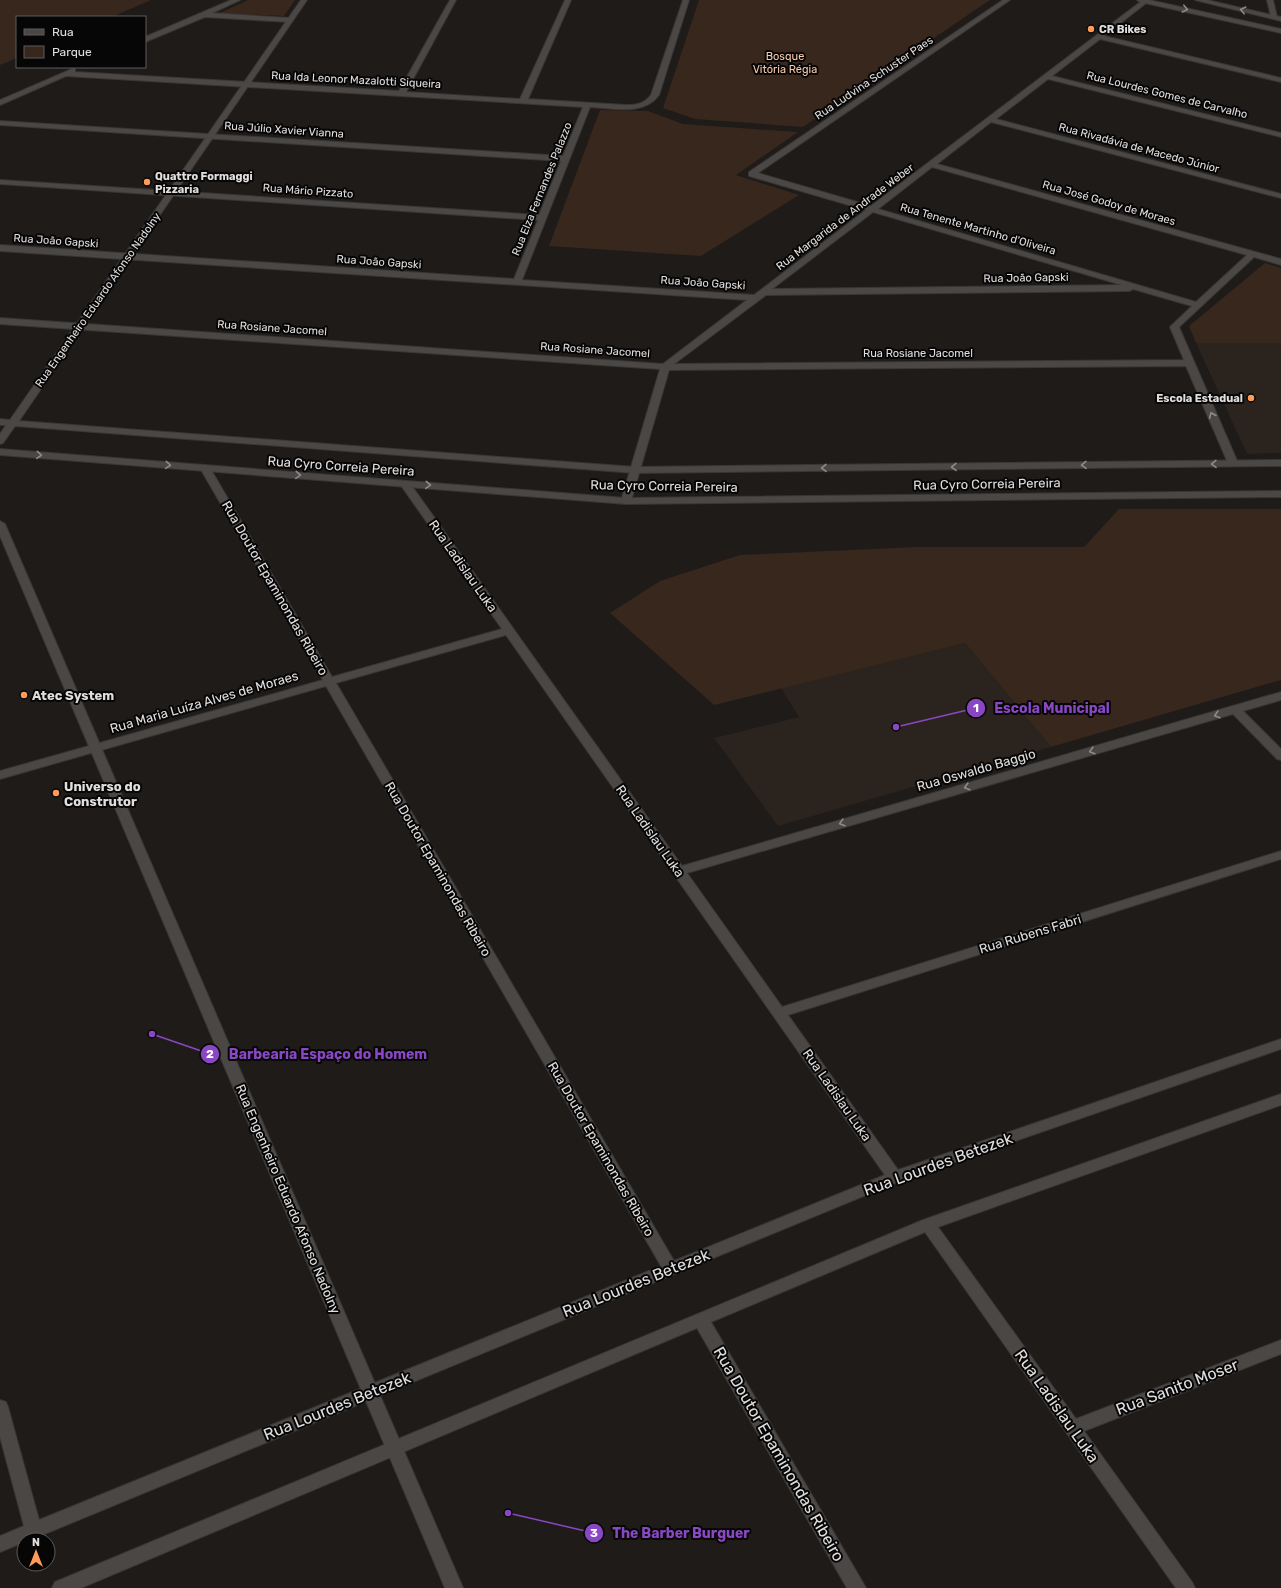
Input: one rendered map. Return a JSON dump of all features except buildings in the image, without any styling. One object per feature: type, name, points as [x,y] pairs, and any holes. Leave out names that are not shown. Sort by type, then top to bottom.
[{"type":"street","points":[[146,40],[237,0]]},
{"type":"street","name":"Rua Engenheiro Eduardo Afonso Nadolny","points":[[0,441],[304,0]]},
{"type":"street","points":[[402,94],[453,0]]},
{"type":"street","points":[[523,101],[568,0]]},
{"type":"street","name":"Rua Ida Leonor Mazalotti Siqueira","points":[[66,74],[523,101],[625,106],[644,105],[653,99],[655,95],[686,0]]},
{"type":"street","name":"Rua Ludvina Schuster Paes","points":[[752,174],[1007,0]]},
{"type":"street","points":[[1145,0],[1281,31]]},
{"type":"street","name":"Rua Margarida de Andrade Weber","points":[[665,367],[1048,77],[1145,0]]},
{"type":"street","points":[[1198,0],[1278,18]]},
{"type":"street","points":[[1270,0],[1278,18]]},
{"type":"street","points":[[204,14],[290,20]]},
{"type":"street","points":[[1100,37],[1281,80]]},
{"type":"street","points":[[0,103],[80,68]]},
{"type":"street","name":"Rua Lourdes Gomes de Carvalho","points":[[1048,77],[1281,135]]},
{"type":"street","name":"Rua Elza Fernandes Palazzo","points":[[517,282],[588,104]]},
{"type":"street","name":"Rua Rivadávia de Macedo Júnior","points":[[990,120],[1281,196]]},
{"type":"street","name":"Rua Júlio Xavier Vianna","points":[[0,123],[566,159]]},
{"type":"street","name":"Rua José Godoy de Moraes","points":[[932,165],[1281,262]]},
{"type":"street","name":"Rua Tenente Martinho d'Oliveira","points":[[752,174],[1198,304]]},
{"type":"street","name":"Rua Mário Pizzato","points":[[0,182],[542,218]]},
{"type":"street","name":"Rua João Gapski","points":[[0,248],[757,298]]},
{"type":"street","points":[[1233,463],[1174,327],[1253,254]]},
{"type":"street","name":"Rua João Gapski","points":[[764,292],[1143,288]]},
{"type":"street","name":"Rua Rosiane Jacomel","points":[[0,321],[665,367],[1189,363]]},
{"type":"street","points":[[626,501],[665,367]]},
{"type":"street","name":"Rua Cyro Correia Pereira","points":[[0,422],[635,470],[1281,463]]},
{"type":"street","name":"Rua Cyro Correia Pereira","points":[[0,452],[626,501],[1281,494]]},
{"type":"street","name":"Rua Doutor Epaminondas Ribeiro","points":[[205,468],[671,1269]]},
{"type":"street","name":"Rua Ladislau Luka","points":[[405,484],[895,1177]]},
{"type":"street","name":"Rua Engenheiro Eduardo Afonso Nadolny","points":[[0,524],[454,1588]]},
{"type":"street","name":"Rua Maria Luíza Alves de Moraes","points":[[0,775],[508,631]]},
{"type":"street","name":"Rua Oswaldo Baggio","points":[[678,871],[1281,696]]},
{"type":"street","points":[[1235,709],[1281,756]]},
{"type":"street","name":"Rua Rubens Fabri","points":[[779,1013],[1281,855]]},
{"type":"street","name":"Rua Lourdes Betezek","points":[[0,1544],[895,1177],[1281,1044]]},
{"type":"street","points":[[61,1588],[928,1224],[1281,1099]]},
{"type":"street","name":"Rua Ladislau Luka","points":[[928,1224],[1186,1588]]},
{"type":"street","name":"Rua Doutor Epaminondas Ribeiro","points":[[700,1320],[856,1588]]},
{"type":"street","name":"Rua Sanito Moser","points":[[1073,1428],[1281,1347]]},
{"type":"street","points":[[0,1407],[33,1530]]},
{"type":"shaded area","name":"Escola Estadual","points":[[1196,343],[1281,343],[1281,453],[1247,454]]},
{"type":"shaded area","points":[[965,643],[1051,747],[778,826],[714,738],[799,717],[781,688]]},
{"type":"green space","points":[[0,0],[151,0],[114,16],[16,16],[16,58],[0,65]]},
{"type":"green space","points":[[248,0],[295,0],[284,16],[220,13]]},
{"type":"green space","name":"Bosque Vitória Régia","points":[[699,0],[990,0],[803,127],[695,119],[663,108]]},
{"type":"green space","points":[[600,110],[648,111],[683,124],[798,132],[736,175],[799,195],[701,256],[549,246]]},
{"type":"green space","points":[[1265,263],[1281,268],[1281,343],[1196,343],[1189,326]]},
{"type":"green space","points":[[1119,509],[1281,509],[1281,680],[1051,747],[965,643],[714,705],[610,613],[660,581],[740,555],[917,547],[1084,547]]},
{"type":"place","name":"CR Bikes","points":[[1091,29]]},
{"type":"place","name":"Quattro Formaggi Pizzaria","points":[[147,182]]},
{"type":"place","name":"Escola Estadual","points":[[1251,398]]},
{"type":"place","name":"Atec System","points":[[24,695]]},
{"type":"place","name":"Escola Municipal","points":[[896,727]]},
{"type":"place","name":"Universo do Construtor","points":[[56,793]]},
{"type":"place","name":"Barbearia Espaço do Homem","points":[[152,1034]]},
{"type":"place","name":"The Barber Burguer","points":[[508,1513]]}]
